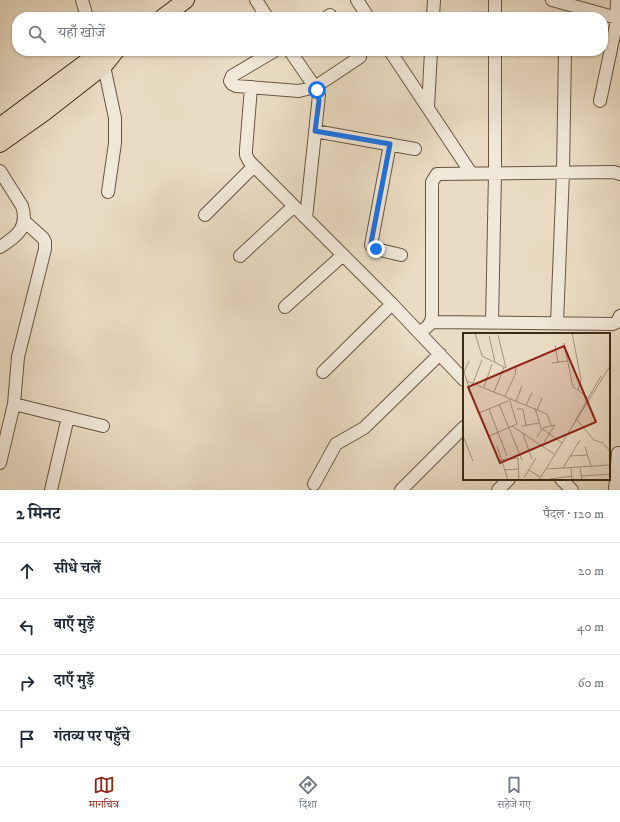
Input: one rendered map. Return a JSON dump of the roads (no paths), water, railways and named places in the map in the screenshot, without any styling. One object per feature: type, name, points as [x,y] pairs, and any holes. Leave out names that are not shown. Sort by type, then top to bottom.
[{"type":"main road","points":[[170,12],[184,2]]},
{"type":"main road","points":[[0,126],[89,60],[103,56]]},
{"type":"main road","points":[[0,144],[44,113],[103,56]]},
{"type":"street","points":[[82,0],[86,12]]},
{"type":"street","points":[[256,0],[264,12]]},
{"type":"street","points":[[357,0],[365,12]]},
{"type":"street","points":[[433,12],[434,0]]},
{"type":"street","points":[[495,0],[495,12]]},
{"type":"street","points":[[552,0],[595,12]]},
{"type":"street","points":[[600,101],[617,18],[617,0]]},
{"type":"street","points":[[608,16],[617,18]]},
{"type":"street","points":[[103,56],[115,118],[115,143],[108,192]]},
{"type":"street","points":[[266,56],[232,76],[230,78],[232,84],[236,86],[298,91],[315,87],[360,57]]},
{"type":"street","points":[[293,56],[315,87],[319,101],[306,218]]},
{"type":"street","points":[[393,56],[471,173]]},
{"type":"street","points":[[428,107],[431,56]]},
{"type":"street","points":[[492,323],[495,173],[495,56]]},
{"type":"street","points":[[557,324],[563,172],[565,56]]},
{"type":"street","points":[[251,87],[246,150],[246,155],[249,161],[392,304],[463,379]]},
{"type":"street","points":[[315,131],[415,149]]},
{"type":"street","points":[[390,144],[371,245],[376,249],[401,254]]},
{"type":"street","points":[[205,215],[254,166]]},
{"type":"street","points":[[0,171],[22,206],[24,213],[24,221],[18,234],[0,247]]},
{"type":"street","points":[[420,333],[431,322],[432,182],[437,174],[614,172],[620,174]]},
{"type":"street","points":[[240,256],[294,206]]},
{"type":"street","points":[[0,463],[14,404],[18,357],[46,242],[24,221]]},
{"type":"street","points":[[285,307],[343,255]]},
{"type":"street","points":[[323,372],[392,304]]},
{"type":"street","points":[[431,322],[613,324],[617,322],[620,316]]},
{"type":"street","points":[[314,484],[336,444],[364,428],[440,354]]},
{"type":"street","points":[[14,404],[103,426]]},
{"type":"street","points":[[51,490],[68,417]]},
{"type":"street","points":[[401,490],[463,429]]},
{"type":"street","points":[[615,490],[618,453]]},
{"type":"street","points":[[498,490],[507,480]]},
{"type":"street","points":[[562,480],[572,490]]}]
